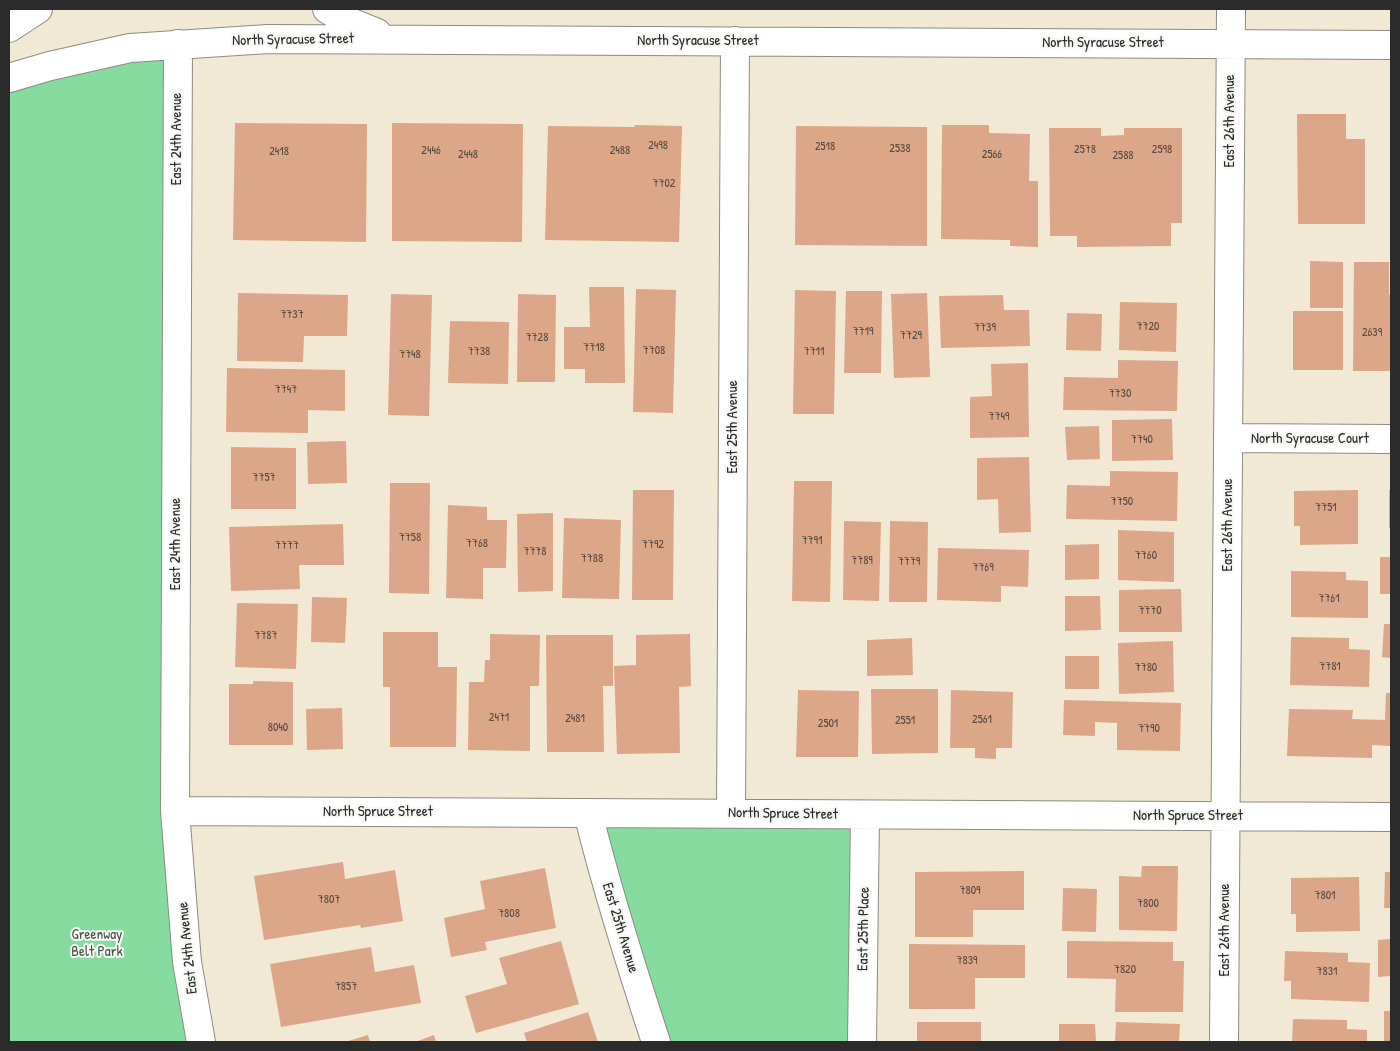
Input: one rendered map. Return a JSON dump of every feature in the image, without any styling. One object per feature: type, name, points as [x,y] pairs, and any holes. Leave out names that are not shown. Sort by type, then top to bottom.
[{"type":"street","points":[[9,28],[38,9]]},
{"type":"street","points":[[327,9],[346,20],[392,39]]},
{"type":"street","name":"East 26th Avenue","points":[[1224,1042],[1231,9]]},
{"type":"street","name":"North Syracuse Street","points":[[9,78],[50,66],[130,48],[268,39],[1391,45]]},
{"type":"street","name":"East 25th Avenue","points":[[731,814],[734,41]]},
{"type":"street","name":"East 24th Avenue","points":[[178,44],[175,811],[187,962],[201,1042]]},
{"type":"street","name":"North Syracuse Court","points":[[1228,438],[1391,439]]},
{"type":"street","name":"North Spruce Street","points":[[175,811],[1391,817]]},
{"type":"street","name":"East 25th Avenue","points":[[588,813],[628,958],[656,1042]]},
{"type":"street","name":"East 25th Place","points":[[862,1042],[865,815]]},
{"type":"green space","name":"Greenway Belt Park","points":[[178,44],[175,811],[202,1042],[9,1042],[9,78]]},
{"type":"green space","points":[[588,813],[865,815],[862,1042],[656,1042]]},
{"type":"building","points":[[1297,114],[1346,114],[1346,139],[1365,139],[1365,224],[1298,224]]},
{"type":"building","points":[[235,123],[367,124],[366,242],[233,240]]},
{"type":"building","points":[[392,123],[523,124],[522,242],[392,241]]},
{"type":"building","points":[[635,125],[682,126],[679,242],[545,240],[548,126],[634,127]]},
{"type":"building","points":[[942,125],[989,125],[989,133],[1030,134],[1029,181],[1038,181],[1038,247],[1010,246],[1010,240],[941,239]]},
{"type":"building","points":[[796,126],[927,127],[927,246],[795,245]]},
{"type":"building","points":[[1049,128],[1101,128],[1101,136],[1124,135],[1124,128],[1182,128],[1182,223],[1171,223],[1171,246],[1077,247],[1077,236],[1050,236]]},
{"type":"building","points":[[1310,261],[1343,262],[1343,308],[1310,308]]},
{"type":"building","points":[[1354,262],[1389,262],[1391,371],[1353,371]]},
{"type":"building","points":[[589,287],[624,287],[625,383],[585,383],[585,369],[564,369],[564,327],[590,327]]},
{"type":"building","points":[[636,289],[676,290],[673,413],[633,412]]},
{"type":"building","points":[[795,290],[836,291],[834,414],[793,414]]},
{"type":"building","points":[[846,291],[882,291],[881,373],[844,373]]},
{"type":"building","points":[[238,293],[348,295],[347,336],[304,336],[303,362],[237,361]]},
{"type":"building","points":[[927,293],[930,377],[894,378],[891,294]]},
{"type":"building","points":[[391,294],[432,295],[429,416],[388,415]]},
{"type":"building","points":[[518,294],[556,295],[555,382],[517,382]]},
{"type":"building","points":[[1003,295],[1004,310],[1029,310],[1030,346],[941,348],[939,296]]},
{"type":"building","points":[[1120,302],[1177,303],[1176,352],[1119,350]]},
{"type":"building","points":[[1293,311],[1343,311],[1343,370],[1293,370]]},
{"type":"building","points":[[1067,313],[1102,314],[1101,351],[1066,350]]},
{"type":"building","points":[[450,321],[509,322],[508,384],[448,383]]},
{"type":"building","points":[[1118,360],[1178,361],[1177,411],[1063,410],[1064,377],[1118,378]]},
{"type":"building","points":[[1028,363],[1029,437],[970,438],[970,397],[992,396],[991,364]]},
{"type":"building","points":[[227,368],[345,370],[345,411],[308,410],[308,433],[226,432]]},
{"type":"building","points":[[1172,419],[1173,460],[1112,461],[1112,420]]},
{"type":"building","points":[[1099,426],[1100,459],[1067,460],[1065,427]]},
{"type":"building","points":[[346,441],[347,483],[308,484],[307,442]]},
{"type":"building","points":[[231,447],[296,448],[296,509],[231,509]]},
{"type":"building","points":[[1029,457],[1031,532],[999,533],[998,499],[977,500],[977,458]]},
{"type":"building","points":[[1110,471],[1178,472],[1177,521],[1066,519],[1067,485],[1110,486]]},
{"type":"building","points":[[794,481],[832,481],[830,602],[792,601]]},
{"type":"building","points":[[390,483],[430,483],[429,594],[389,593]]},
{"type":"building","points":[[633,490],[674,490],[673,600],[632,600]]},
{"type":"building","points":[[1358,490],[1358,544],[1300,545],[1300,526],[1294,526],[1294,491]]},
{"type":"building","points":[[1389,490],[1391,490],[1391,528],[1389,528]]},
{"type":"building","points":[[448,505],[487,507],[487,520],[507,520],[506,568],[483,568],[483,599],[446,598]]},
{"type":"building","points":[[553,513],[553,591],[518,592],[517,514]]},
{"type":"building","points":[[564,518],[621,520],[619,599],[562,598]]},
{"type":"building","points":[[844,521],[881,522],[879,601],[843,600]]},
{"type":"building","points":[[890,521],[928,522],[927,602],[889,602]]},
{"type":"building","points":[[343,524],[344,565],[299,565],[300,589],[231,591],[229,527]]},
{"type":"building","points":[[1118,530],[1174,532],[1174,582],[1118,580]]},
{"type":"building","points":[[1099,544],[1099,579],[1065,580],[1065,545]]},
{"type":"building","points":[[938,548],[1029,550],[1028,587],[1001,586],[1001,602],[937,600]]},
{"type":"building","points":[[1380,557],[1391,557],[1391,594],[1380,594]]},
{"type":"building","points":[[1291,571],[1346,572],[1346,580],[1368,581],[1368,618],[1291,617]]},
{"type":"building","points":[[1181,589],[1182,632],[1119,632],[1119,590]]},
{"type":"building","points":[[1065,596],[1100,596],[1101,630],[1065,631]]},
{"type":"building","points":[[312,597],[347,598],[345,643],[311,642]]},
{"type":"building","points":[[237,603],[298,604],[296,669],[235,667]]},
{"type":"building","points":[[1384,624],[1391,624],[1391,658],[1382,657]]},
{"type":"building","points":[[383,632],[438,632],[438,667],[457,667],[456,747],[390,747],[390,687],[383,687]]},
{"type":"building","points":[[490,634],[540,635],[539,686],[530,686],[530,751],[468,750],[469,682],[484,682],[485,660],[490,660]]},
{"type":"building","points":[[690,634],[691,686],[679,687],[680,753],[617,754],[614,666],[636,665],[636,635]]},
{"type":"building","points":[[546,635],[613,635],[613,686],[603,686],[604,752],[547,752]]},
{"type":"building","points":[[1291,637],[1349,638],[1349,649],[1370,650],[1369,687],[1290,685]]},
{"type":"building","points":[[912,638],[913,675],[867,676],[867,640]]},
{"type":"building","points":[[1173,641],[1174,692],[1119,694],[1118,643]]},
{"type":"building","points":[[1065,656],[1099,656],[1099,689],[1065,689]]},
{"type":"building","points":[[253,681],[293,682],[293,745],[229,745],[229,684],[253,684]]},
{"type":"building","points":[[871,689],[938,689],[938,753],[872,754]]},
{"type":"building","points":[[798,690],[859,691],[858,757],[796,757]]},
{"type":"building","points":[[951,690],[1013,692],[1012,748],[996,748],[996,759],[975,758],[975,748],[950,748]]},
{"type":"building","points":[[1386,693],[1391,693],[1390,746],[1372,745],[1372,758],[1287,756],[1289,709],[1353,710],[1352,719],[1385,720]]},
{"type":"building","points":[[1064,700],[1181,703],[1180,751],[1117,750],[1117,723],[1095,722],[1095,736],[1063,735]]},
{"type":"building","points":[[342,708],[343,749],[307,750],[306,709]]},
{"type":"building","points":[[343,862],[345,879],[395,870],[403,921],[361,928],[360,925],[264,940],[254,876]]},
{"type":"building","points":[[1142,866],[1178,866],[1177,931],[1119,930],[1119,876],[1141,877]]},
{"type":"building","points":[[545,868],[556,928],[485,942],[487,950],[451,957],[444,918],[485,909],[480,881]]},
{"type":"building","points":[[1024,871],[1024,910],[973,910],[973,937],[915,937],[915,872]]},
{"type":"building","points":[[1385,872],[1391,872],[1391,908],[1384,908]]},
{"type":"building","points":[[1359,877],[1360,931],[1296,932],[1296,914],[1291,914],[1291,878]]},
{"type":"building","points":[[1063,888],[1097,889],[1096,932],[1062,931]]},
{"type":"building","points":[[1391,939],[1391,976],[1378,977],[1378,940]]},
{"type":"building","points":[[561,941],[579,1004],[476,1033],[465,996],[507,984],[499,958]]},
{"type":"building","points":[[1067,941],[1173,942],[1173,961],[1184,961],[1183,1012],[1115,1012],[1116,979],[1067,978]]},
{"type":"building","points":[[909,944],[1025,945],[1025,978],[975,978],[975,1009],[909,1009]]},
{"type":"building","points":[[371,947],[375,972],[414,965],[421,1003],[281,1027],[270,964]]},
{"type":"building","points":[[1285,951],[1348,953],[1348,962],[1370,963],[1369,1002],[1291,999],[1291,981],[1284,981]]},
{"type":"building","points":[[1384,1011],[1391,1011],[1391,1042],[1384,1042]]},
{"type":"building","points":[[588,1012],[598,1042],[527,1042],[524,1033]]},
{"type":"building","points":[[1293,1019],[1347,1020],[1347,1029],[1367,1030],[1367,1042],[1292,1042]]},
{"type":"building","points":[[917,1022],[981,1022],[981,1042],[917,1042]]},
{"type":"building","points":[[1116,1022],[1180,1024],[1179,1042],[1115,1042]]},
{"type":"building","points":[[1059,1024],[1095,1024],[1096,1042],[1059,1042]]},
{"type":"building","points":[[368,1035],[370,1042],[345,1042]]},
{"type":"building","points":[[434,1035],[436,1042],[415,1042]]}]
